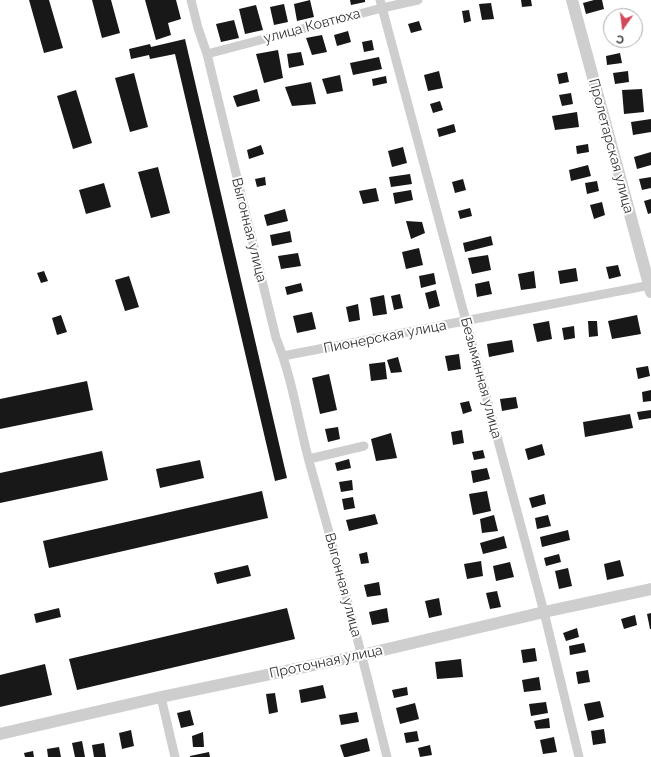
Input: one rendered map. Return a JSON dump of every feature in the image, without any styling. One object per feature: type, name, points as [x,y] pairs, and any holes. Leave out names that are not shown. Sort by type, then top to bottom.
[{"type":"street","name":"Выгонная улица","points":[[191,0],[206,54],[276,338],[284,356],[309,459],[388,757]]},
{"type":"street","name":"улица Ковтюха","points":[[206,54],[381,4],[418,0]]},
{"type":"street","name":"Пролетарская улица","points":[[572,0],[650,287]]},
{"type":"street","name":"Безымянная улица","points":[[381,4],[544,612],[579,757]]},
{"type":"street","name":"Пионерская улица","points":[[284,356],[650,287]]},
{"type":"street","points":[[309,459],[364,446]]},
{"type":"street","name":"Проточная улица","points":[[0,734],[161,697],[362,655],[544,612],[651,589]]},
{"type":"street","points":[[161,697],[175,757]]},
{"type":"building","points":[[29,0],[49,0],[63,48],[44,53]]},
{"type":"building","points":[[92,0],[111,0],[120,33],[102,38]]},
{"type":"building","points":[[145,0],[176,0],[181,19],[168,23],[171,35],[156,40]]},
{"type":"building","points":[[310,0],[314,17],[297,21],[294,4]]},
{"type":"building","points":[[350,0],[365,0],[365,2],[351,5]]},
{"type":"building","points":[[521,0],[531,0],[532,6],[522,7]]},
{"type":"building","points":[[594,0],[602,0],[604,8],[586,14],[583,3]]},
{"type":"building","points":[[491,3],[494,19],[482,20],[479,4]]},
{"type":"building","points":[[284,4],[288,22],[274,25],[270,7]]},
{"type":"building","points":[[256,5],[263,30],[245,34],[239,9]]},
{"type":"building","points":[[469,10],[471,21],[464,23],[462,11]]},
{"type":"building","points":[[234,20],[239,38],[221,42],[216,24]]},
{"type":"building","points":[[419,21],[422,30],[411,33],[408,24]]},
{"type":"building","points":[[348,31],[351,42],[337,46],[334,35]]},
{"type":"building","points":[[322,35],[327,52],[312,55],[306,38]]},
{"type":"building","points":[[185,39],[287,478],[275,481],[175,54],[150,59],[149,55],[131,59],[129,49],[150,44],[151,47]]},
{"type":"building","points":[[372,40],[374,50],[364,52],[362,42]]},
{"type":"building","points":[[278,50],[283,78],[264,83],[256,54]]},
{"type":"building","points":[[301,52],[304,65],[289,68],[287,54]]},
{"type":"building","points":[[620,53],[622,63],[607,65],[606,56]]},
{"type":"building","points":[[379,57],[382,69],[353,75],[350,63]]},
{"type":"building","points":[[439,71],[443,88],[428,91],[424,75]]},
{"type":"building","points":[[628,71],[629,82],[615,84],[613,73]]},
{"type":"building","points":[[567,72],[569,82],[559,84],[557,74]]},
{"type":"building","points":[[134,73],[148,127],[130,132],[115,78]]},
{"type":"building","points":[[340,75],[343,91],[327,94],[322,79]]},
{"type":"building","points":[[386,76],[387,83],[373,86],[372,79]]},
{"type":"building","points":[[311,82],[316,104],[292,106],[285,87]]},
{"type":"building","points":[[257,89],[260,101],[237,107],[233,96]]},
{"type":"building","points":[[642,89],[644,112],[624,114],[622,90]]},
{"type":"building","points":[[76,90],[92,143],[73,149],[57,96]]},
{"type":"building","points":[[571,93],[573,104],[562,106],[559,95]]},
{"type":"building","points":[[440,101],[443,110],[433,113],[430,104]]},
{"type":"building","points":[[577,112],[579,127],[555,130],[552,116]]},
{"type":"building","points":[[651,119],[651,132],[633,135],[631,122]]},
{"type":"building","points":[[454,124],[456,132],[439,137],[437,129]]},
{"type":"building","points":[[588,144],[589,152],[577,154],[576,146]]},
{"type":"building","points":[[261,145],[264,154],[249,159],[247,150]]},
{"type":"building","points":[[403,147],[407,163],[392,167],[388,151]]},
{"type":"building","points":[[651,152],[651,165],[637,169],[634,157]]},
{"type":"building","points":[[588,165],[591,176],[571,181],[569,170]]},
{"type":"building","points":[[158,167],[170,213],[151,218],[138,172]]},
{"type":"building","points":[[410,174],[412,184],[391,187],[389,177]]},
{"type":"building","points":[[265,177],[266,185],[257,187],[255,179]]},
{"type":"building","points":[[651,177],[651,188],[642,190],[639,179]]},
{"type":"building","points":[[463,179],[466,190],[455,193],[452,182]]},
{"type":"building","points":[[597,181],[599,191],[587,194],[585,183]]},
{"type":"building","points":[[104,183],[111,207],[86,214],[79,190]]},
{"type":"building","points":[[376,188],[379,201],[363,204],[359,191]]},
{"type":"building","points":[[411,190],[413,200],[395,204],[393,193]]},
{"type":"building","points":[[651,199],[651,213],[648,214],[644,201]]},
{"type":"building","points":[[602,202],[605,215],[594,219],[590,205]]},
{"type":"building","points":[[470,208],[472,216],[460,219],[458,211]]},
{"type":"building","points":[[285,209],[288,221],[267,226],[264,215]]},
{"type":"building","points":[[406,221],[422,222],[425,233],[411,239]]},
{"type":"building","points":[[290,231],[292,242],[272,246],[270,235]]},
{"type":"building","points":[[491,236],[493,245],[465,252],[463,243]]},
{"type":"building","points":[[419,248],[423,265],[406,269],[402,252]]},
{"type":"building","points":[[298,253],[301,266],[281,269],[278,256]]},
{"type":"building","points":[[488,255],[491,270],[472,274],[468,258]]},
{"type":"building","points":[[618,265],[621,276],[609,279],[606,267]]},
{"type":"building","points":[[576,268],[578,281],[560,284],[558,271]]},
{"type":"building","points":[[44,271],[48,281],[41,283],[37,273]]},
{"type":"building","points":[[534,271],[536,288],[521,290],[518,274]]},
{"type":"building","points":[[434,273],[436,284],[421,288],[419,276]]},
{"type":"building","points":[[129,276],[139,307],[125,311],[115,280]]},
{"type":"building","points":[[489,281],[492,294],[477,297],[475,284]]},
{"type":"building","points":[[301,283],[303,291],[287,295],[285,287]]},
{"type":"building","points":[[436,290],[440,306],[429,309],[425,293]]},
{"type":"building","points":[[400,294],[403,308],[394,310],[391,296]]},
{"type":"building","points":[[384,295],[387,314],[373,316],[370,298]]},
{"type":"building","points":[[358,304],[360,320],[349,322],[346,307]]},
{"type":"building","points":[[312,312],[316,329],[297,333],[293,316]]},
{"type":"building","points":[[61,315],[67,332],[57,335],[52,318]]},
{"type":"building","points":[[637,315],[641,334],[612,339],[608,321]]},
{"type":"building","points":[[549,321],[552,339],[537,342],[533,324]]},
{"type":"building","points":[[588,321],[597,321],[598,336],[589,337]]},
{"type":"building","points":[[574,326],[575,338],[564,340],[562,328]]},
{"type":"building","points":[[512,340],[514,352],[489,357],[487,344]]},
{"type":"building","points":[[459,354],[461,369],[448,371],[445,356]]},
{"type":"building","points":[[398,357],[402,372],[391,373],[387,360]]},
{"type":"building","points":[[385,362],[387,379],[371,381],[369,364]]},
{"type":"building","points":[[648,366],[650,376],[638,379],[636,368]]},
{"type":"building","points":[[329,374],[337,410],[320,414],[312,378]]},
{"type":"building","points":[[87,381],[93,410],[0,429],[0,399]]},
{"type":"building","points":[[651,390],[651,401],[643,402],[642,392]]},
{"type":"building","points":[[516,397],[518,408],[502,411],[500,399]]},
{"type":"building","points":[[469,401],[472,411],[463,414],[460,403]]},
{"type":"building","points":[[651,410],[651,418],[639,420],[637,412]]},
{"type":"building","points":[[630,414],[633,428],[585,437],[583,422]]},
{"type":"building","points":[[338,427],[340,439],[328,442],[325,429]]},
{"type":"building","points":[[462,430],[464,443],[453,445],[451,432]]},
{"type":"building","points":[[391,433],[397,458],[376,461],[371,439]]},
{"type":"building","points":[[542,444],[545,455],[528,460],[525,449]]},
{"type":"building","points":[[483,450],[485,458],[474,460],[472,452]]},
{"type":"building","points":[[102,451],[108,480],[0,503],[0,473]]},
{"type":"building","points":[[349,459],[351,468],[337,471],[335,463]]},
{"type":"building","points":[[200,460],[204,478],[160,488],[156,469]]},
{"type":"building","points":[[487,468],[490,479],[473,483],[471,471]]},
{"type":"building","points":[[352,480],[353,490],[341,492],[339,482]]},
{"type":"building","points":[[262,491],[268,518],[49,568],[43,541]]},
{"type":"building","points":[[487,491],[491,511],[473,515],[469,494]]},
{"type":"building","points":[[544,494],[546,504],[532,508],[529,498]]},
{"type":"building","points":[[353,497],[355,508],[344,510],[342,499]]},
{"type":"building","points":[[375,514],[378,524],[349,531],[346,520]]},
{"type":"building","points":[[494,515],[498,531],[482,533],[480,519]]},
{"type":"building","points":[[548,515],[551,526],[537,529],[535,518]]},
{"type":"building","points":[[568,530],[570,540],[542,547],[540,537]]},
{"type":"building","points":[[504,536],[507,548],[483,554],[480,543]]},
{"type":"building","points":[[367,552],[369,563],[361,564],[359,554]]},
{"type":"building","points":[[559,554],[561,562],[546,566],[544,558]]},
{"type":"building","points":[[620,560],[624,576],[607,580],[604,564]]},
{"type":"building","points":[[481,561],[483,576],[467,579],[464,564]]},
{"type":"building","points":[[510,562],[514,577],[496,581],[493,566]]},
{"type":"building","points":[[248,565],[251,576],[217,584],[214,573]]},
{"type":"building","points":[[568,568],[572,586],[559,589],[555,571]]},
{"type":"building","points":[[379,582],[381,595],[367,597],[364,585]]},
{"type":"building","points":[[497,591],[501,607],[490,609],[486,593]]},
{"type":"building","points":[[439,598],[442,615],[429,618],[425,601]]},
{"type":"building","points":[[59,608],[61,617],[36,623],[34,614]]},
{"type":"building","points":[[287,608],[295,639],[77,690],[69,659]]},
{"type":"building","points":[[387,608],[389,622],[372,625],[369,612]]},
{"type":"building","points":[[651,613],[651,629],[650,629],[647,614]]},
{"type":"building","points":[[635,615],[637,625],[624,629],[621,619]]},
{"type":"building","points":[[577,628],[579,637],[566,641],[563,633]]},
{"type":"building","points":[[584,643],[586,652],[570,655],[569,646]]},
{"type":"building","points":[[535,648],[537,661],[523,663],[521,650]]},
{"type":"building","points":[[461,659],[463,677],[437,679],[435,662]]},
{"type":"building","points":[[45,664],[52,695],[0,707],[0,675]]},
{"type":"building","points":[[588,670],[590,682],[578,684],[576,672]]},
{"type":"building","points":[[539,677],[541,690],[524,692],[522,680]]},
{"type":"building","points":[[323,685],[326,698],[301,703],[299,690]]},
{"type":"building","points":[[407,687],[408,695],[394,698],[392,690]]},
{"type":"building","points":[[275,693],[278,712],[269,714],[266,694]]},
{"type":"building","points":[[600,701],[604,717],[588,721],[584,704]]},
{"type":"building","points":[[546,702],[548,713],[531,716],[529,704]]},
{"type":"building","points":[[415,703],[419,719],[400,724],[396,708]]},
{"type":"building","points":[[190,710],[194,725],[181,728],[177,713]]},
{"type":"building","points":[[357,712],[359,722],[341,725],[339,715]]},
{"type":"building","points":[[549,718],[550,728],[536,729],[534,721]]},
{"type":"building","points":[[604,729],[606,743],[593,745],[591,731]]},
{"type":"building","points":[[131,730],[134,746],[122,749],[119,733]]},
{"type":"building","points":[[417,731],[419,741],[406,743],[404,733]]},
{"type":"building","points":[[203,732],[204,747],[193,747],[192,736]]},
{"type":"building","points":[[554,737],[557,752],[543,754],[540,740]]},
{"type":"building","points":[[367,738],[370,751],[344,757],[340,745]]},
{"type":"building","points":[[82,741],[85,757],[75,757],[72,743]]},
{"type":"building","points":[[104,743],[106,757],[94,757],[92,745]]},
{"type":"building","points":[[430,745],[432,755],[420,757],[418,748]]},
{"type":"building","points":[[59,747],[61,757],[48,757],[47,749]]},
{"type":"building","points":[[33,751],[34,757],[25,757],[24,753]]},
{"type":"building","points":[[209,752],[210,757],[190,757],[190,756]]}]
